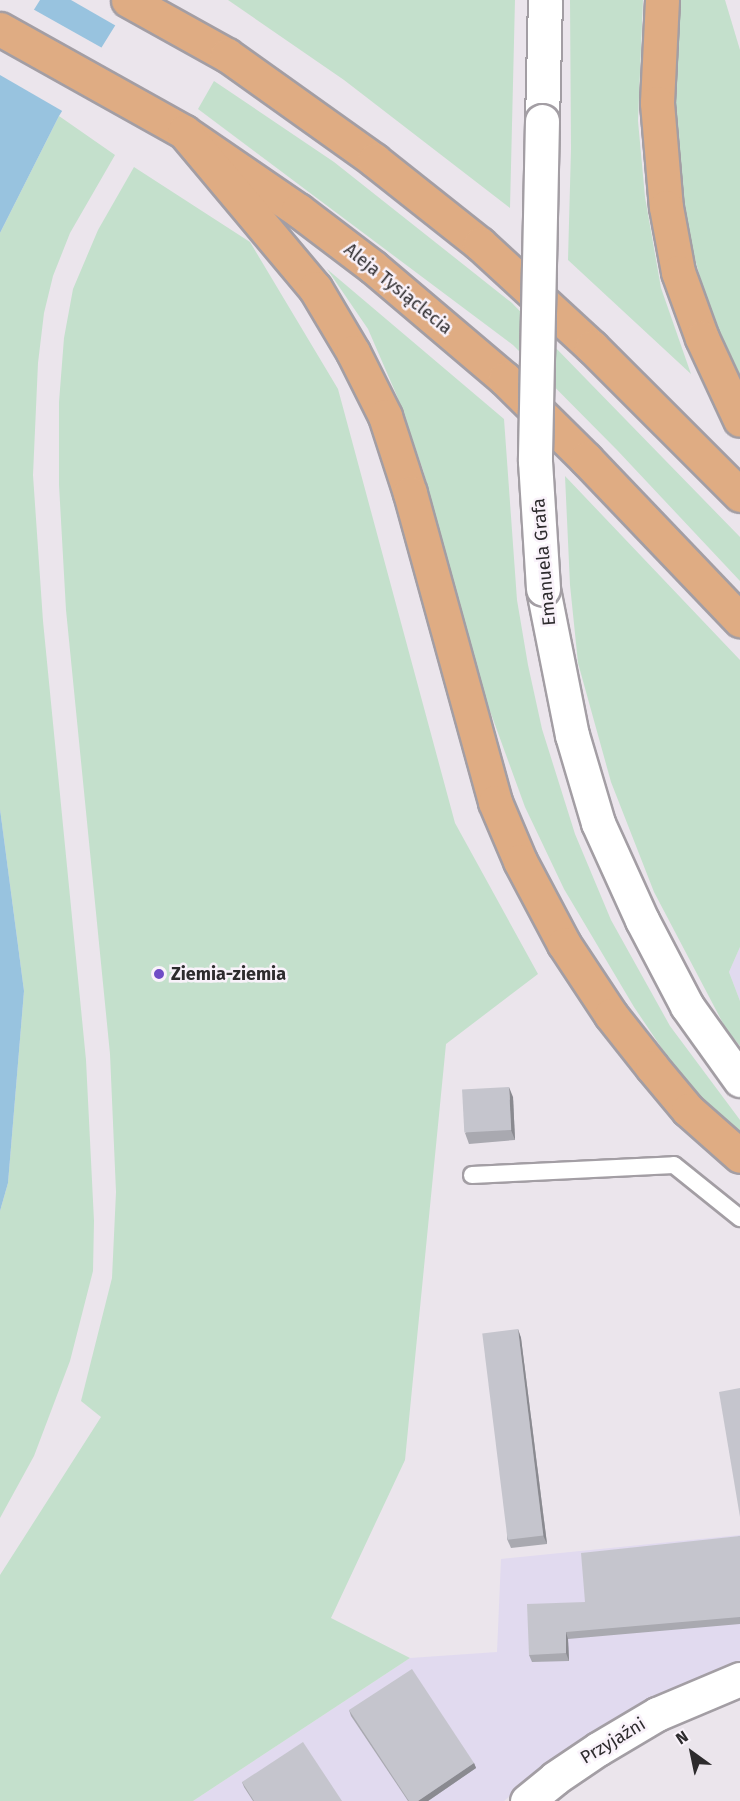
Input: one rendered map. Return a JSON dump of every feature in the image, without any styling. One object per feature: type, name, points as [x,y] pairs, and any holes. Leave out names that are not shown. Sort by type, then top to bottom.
[{"type":"main road","points":[[128,0],[227,55],[374,160],[480,244],[592,346],[740,495]]},
{"type":"main road","name":"Emanuela Grafa","points":[[545,0],[536,461],[543,589],[572,735],[598,823],[642,920],[687,1006],[740,1080]]},
{"type":"main road","points":[[662,0],[657,104],[666,207],[678,272],[702,338],[740,420]]},
{"type":"main road","name":"Aleja Tysiąclecia","points":[[0,30],[184,132],[298,210],[447,328],[505,379],[586,459],[740,620]]},
{"type":"main road","points":[[184,132],[315,288],[353,352],[386,416],[410,493],[495,802],[520,861],[564,944],[611,1015],[651,1067],[688,1110],[740,1156]]},
{"type":"main road","name":"Przyjaźni","points":[[527,1801],[572,1766],[657,1714],[740,1679]]},
{"type":"lane","points":[[472,1175],[674,1165],[740,1218]]},
{"type":"shaded area","points":[[740,947],[740,1001],[729,972]]},
{"type":"shaded area","points":[[740,1535],[740,1665],[659,1696],[550,1762],[504,1801],[193,1801],[410,1658],[497,1652],[501,1559]]},
{"type":"green space","points":[[228,0],[515,0],[510,208],[344,80]]},
{"type":"green space","points":[[570,0],[643,0],[638,121],[645,197],[661,288],[691,374],[568,260],[571,149]]},
{"type":"green space","points":[[681,0],[725,0],[740,50],[740,386],[730,366],[706,298],[689,238],[676,164],[674,85]]},
{"type":"green space","points":[[214,81],[334,162],[512,303],[740,537],[740,581],[617,450],[513,345],[198,109]]},
{"type":"green space","points":[[59,116],[115,155],[70,233],[53,276],[44,313],[38,363],[33,475],[43,621],[86,1060],[94,1221],[93,1271],[70,1361],[34,1456],[0,1518],[0,1211],[8,1183],[24,991],[0,809],[0,233]]},
{"type":"green space","points":[[134,167],[250,242],[338,389],[455,823],[538,974],[446,1044],[405,1460],[331,1618],[410,1658],[193,1801],[0,1801],[0,1575],[101,1417],[81,1401],[112,1278],[116,1192],[110,1054],[66,610],[59,485],[59,402],[64,338],[73,289],[98,230]]},
{"type":"green space","points":[[327,269],[504,419],[517,600],[528,665],[542,729],[575,834],[611,920],[670,1026],[740,1120],[740,1139],[694,1096],[634,1007],[564,889],[525,807],[486,700],[423,470],[397,396],[368,329]]},
{"type":"green space","points":[[565,476],[740,660],[740,947],[729,972],[740,1001],[740,1046],[726,1029],[654,892],[611,782],[578,663],[570,585]]},
{"type":"water","points":[[40,0],[131,0],[59,116],[0,233],[0,64]]},
{"type":"water","points":[[0,809],[24,991],[8,1183],[0,1211]]},
{"type":"pier","points":[[71,0],[134,0],[118,27]]},
{"type":"pier","points":[[31,8],[104,49],[64,112],[0,75],[0,58]]},
{"type":"building","points":[[509,1087],[511,1130],[464,1132],[462,1089]]},
{"type":"building","points":[[518,1329],[543,1535],[508,1540],[482,1333]]},
{"type":"building","points":[[740,1388],[740,1517],[719,1392]]},
{"type":"building","points":[[740,1536],[740,1617],[566,1632],[566,1653],[529,1655],[527,1604],[585,1602],[581,1553]]},
{"type":"building","points":[[412,1669],[474,1763],[418,1801],[409,1801],[349,1710]]},
{"type":"building","points":[[303,1742],[342,1801],[254,1801],[242,1782]]},
{"type":"place","name":"Ziemia-ziemia","points":[[159,974]]}]
